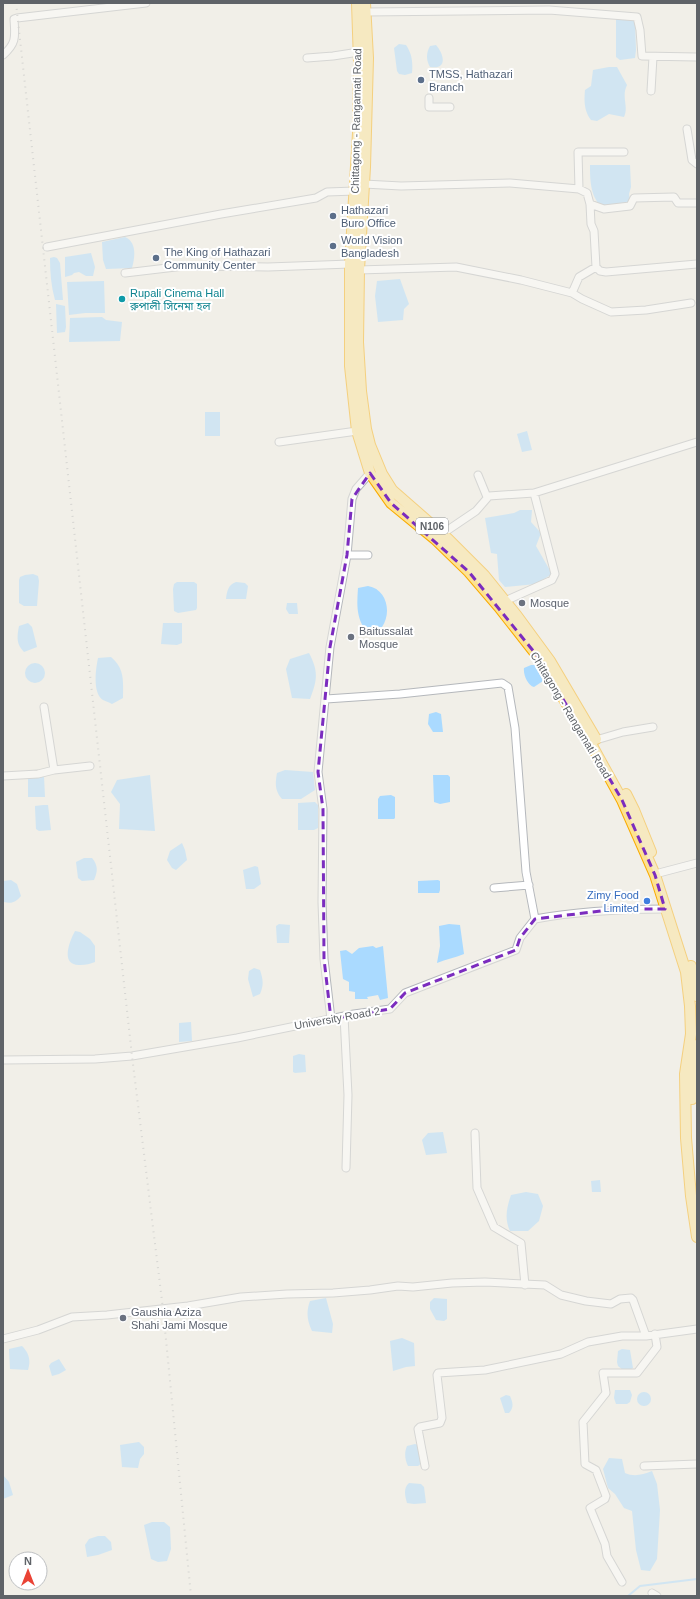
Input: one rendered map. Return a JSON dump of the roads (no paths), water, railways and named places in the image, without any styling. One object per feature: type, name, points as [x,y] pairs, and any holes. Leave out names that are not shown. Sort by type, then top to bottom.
[{"type":"highway","name":"Chittagong - Rangamati Road","points":[[357,3],[359,52],[358,133],[350,264],[350,366],[357,431],[370,473],[391,503],[435,539],[469,572],[499,607],[538,658],[590,742],[622,800],[655,875],[686,972],[690,1006],[691,1034],[685,1074],[686,1138],[691,1196],[697,1237]]},
{"type":"highway","name":"Chittagong - Rangamati Road","points":[[365,7],[368,58],[364,184],[359,270],[358,342],[361,391],[366,429],[370,445],[382,474],[392,490],[442,534],[484,575],[550,661],[596,740],[645,833],[692,968],[697,996]]},
{"type":"highway","points":[[697,1046],[693,1069],[692,1088],[693,1153],[697,1190]]},
{"type":"street","points":[[3,55],[12,47],[15,34],[14,19],[146,3]]},
{"type":"street","points":[[365,7],[549,10],[637,17],[640,30],[642,56],[696,57]]},
{"type":"street","points":[[307,58],[359,52]]},
{"type":"street","points":[[651,91],[653,57]]},
{"type":"street","points":[[429,98],[429,107],[450,107]]},
{"type":"street","points":[[687,129],[692,160],[697,164]]},
{"type":"street","points":[[579,189],[578,152],[624,152]]},
{"type":"street","points":[[364,184],[401,186],[510,183],[579,189],[587,193],[590,204],[591,224],[594,232],[596,267],[600,271],[606,272],[697,264]]},
{"type":"street","points":[[47,247],[221,214],[316,198],[327,192],[355,191]]},
{"type":"street","points":[[590,204],[604,209],[630,206],[634,198],[674,197],[678,203],[697,203]]},
{"type":"street","points":[[125,273],[184,266],[268,267],[350,264]]},
{"type":"street","points":[[359,270],[456,267],[521,280],[572,293],[611,312],[646,310],[691,303]]},
{"type":"street","points":[[572,293],[579,277],[596,267]]},
{"type":"street","points":[[279,442],[357,431]]},
{"type":"street","points":[[442,534],[476,511],[487,498],[492,495],[534,493],[697,442]]},
{"type":"street","points":[[331,1019],[324,959],[322,902],[323,809],[318,772],[330,647],[348,555],[352,499],[356,489],[370,473]]},
{"type":"street","points":[[478,475],[487,498]]},
{"type":"street","points":[[505,601],[552,580],[555,574],[534,493]]},
{"type":"street","points":[[348,555],[368,555]]},
{"type":"street","points":[[326,699],[400,694],[502,683],[508,687],[515,728],[529,886],[535,919],[562,914],[617,909],[665,908]]},
{"type":"street","points":[[44,707],[54,770]]},
{"type":"street","points":[[596,740],[623,732],[653,727]]},
{"type":"street","points":[[3,776],[38,774],[54,770],[90,766]]},
{"type":"street","points":[[659,873],[697,863]]},
{"type":"street","points":[[494,888],[529,886]]},
{"type":"street","name":"University Road 2","points":[[3,1060],[95,1059],[132,1056],[237,1038],[344,1016],[390,1009],[405,993],[516,950],[520,938],[535,919]]},
{"type":"street","points":[[344,1016],[348,1095],[346,1168]]},
{"type":"street","points":[[475,1133],[477,1188],[494,1227],[521,1243],[525,1285]]},
{"type":"street","points":[[3,1339],[38,1330],[72,1317],[188,1306],[241,1297],[333,1293],[398,1286],[413,1287],[452,1283],[485,1282],[545,1285],[561,1295],[586,1301],[611,1304],[620,1299],[631,1298],[646,1336]]},
{"type":"street","points":[[426,1466],[418,1429],[420,1427],[440,1422],[442,1418],[438,1373],[485,1370],[561,1354],[588,1342],[622,1336],[646,1336],[697,1329]]},
{"type":"street","points":[[622,1582],[607,1556],[605,1544],[590,1508],[605,1499],[606,1496],[596,1470],[585,1464],[583,1422],[606,1393],[604,1373],[637,1372],[657,1347],[655,1334]]},
{"type":"street","points":[[644,1466],[697,1464]]},
{"type":"water","points":[[616,19],[635,20],[635,58],[620,60],[616,57]]},
{"type":"water","points":[[399,44],[406,45],[410,52],[412,73],[405,75],[399,74],[397,71],[394,48]]},
{"type":"water","points":[[436,45],[441,53],[443,60],[442,64],[436,67],[430,67],[427,54],[430,46]]},
{"type":"water","points":[[617,67],[627,85],[625,89],[626,109],[624,117],[609,114],[597,121],[591,120],[585,106],[585,90],[591,86],[593,70]]},
{"type":"water","points":[[590,165],[630,165],[630,202],[625,205],[601,206],[597,202],[593,192]]},
{"type":"water","points":[[125,237],[132,242],[134,250],[132,268],[106,269],[103,260],[102,242]]},
{"type":"water","points":[[91,253],[95,267],[93,276],[86,276],[79,272],[65,277],[65,257]]},
{"type":"water","points":[[50,258],[57,258],[60,263],[63,300],[55,300]]},
{"type":"water","points":[[400,279],[409,304],[404,309],[403,320],[378,322],[375,296],[377,281]]},
{"type":"water","points":[[104,281],[105,313],[69,315],[67,282]]},
{"type":"water","points":[[56,304],[65,306],[65,332],[57,333]]},
{"type":"water","points":[[102,317],[106,320],[122,322],[120,341],[69,342],[70,318]]},
{"type":"water","points":[[205,412],[220,412],[220,436],[205,436]]},
{"type":"water","points":[[527,431],[532,450],[522,452],[517,434]]},
{"type":"water","points":[[520,510],[532,510],[531,522],[541,533],[536,546],[552,574],[536,584],[505,587],[499,580],[497,554],[491,553],[485,518],[514,513]]},
{"type":"water","points":[[33,574],[38,576],[37,606],[24,606],[19,603],[19,580],[20,577]]},
{"type":"water","points":[[177,582],[194,582],[197,584],[196,610],[178,613],[174,611],[173,589],[174,584]]},
{"type":"water","points":[[236,582],[245,583],[248,586],[246,599],[226,599],[228,589]]},
{"type":"water","points":[[368,586],[380,592],[386,602],[387,615],[382,627],[364,628],[361,623],[357,604],[358,588]]},
{"type":"water","points":[[287,603],[297,603],[298,614],[289,614],[286,609]]},
{"type":"water","points":[[28,623],[32,627],[37,647],[24,652],[18,643],[18,630],[19,626]]},
{"type":"water","points":[[163,623],[182,623],[182,643],[177,645],[161,644]]},
{"type":"water","points":[[309,653],[316,671],[310,699],[292,698],[286,669],[290,659]]},
{"type":"water","points":[[111,657],[119,666],[123,686],[123,698],[112,704],[100,697],[96,686],[96,668],[98,658]]},
{"type":"water","points":[[31,663],[39,663],[45,669],[45,677],[39,683],[31,683],[25,677],[25,669]]},
{"type":"water","points":[[535,665],[543,681],[534,687],[528,682],[524,671],[524,668]]},
{"type":"water","points":[[436,712],[441,714],[443,732],[433,732],[428,724],[429,714]]},
{"type":"water","points":[[285,770],[313,772],[315,790],[301,799],[282,799],[276,787],[276,781],[277,773]]},
{"type":"water","points":[[150,775],[155,831],[119,829],[120,804],[111,792],[117,780]]},
{"type":"water","points":[[433,775],[448,775],[450,777],[450,802],[440,804],[434,802]]},
{"type":"water","points":[[44,776],[45,797],[28,797],[28,777]]},
{"type":"water","points":[[391,795],[395,797],[395,818],[378,819],[378,799],[380,796]]},
{"type":"water","points":[[315,802],[318,805],[318,828],[314,830],[298,830],[298,803]]},
{"type":"water","points":[[48,805],[51,830],[39,831],[36,829],[35,806]]},
{"type":"water","points":[[182,843],[187,860],[176,870],[172,868],[167,860],[170,851]]},
{"type":"water","points":[[84,858],[92,858],[95,863],[97,871],[94,880],[82,881],[78,878],[76,862]]},
{"type":"water","points":[[255,866],[258,867],[261,884],[254,889],[246,889],[243,870]]},
{"type":"water","points":[[11,880],[17,884],[21,896],[14,902],[4,902],[3,881]]},
{"type":"water","points":[[418,881],[440,881],[439,893],[418,893]]},
{"type":"water","points":[[279,924],[290,925],[289,943],[277,943],[276,926]]},
{"type":"water","points":[[449,924],[460,925],[464,954],[437,963],[440,946],[439,926]]},
{"type":"water","points":[[75,931],[80,932],[90,939],[95,946],[95,962],[80,965],[70,962],[68,952],[70,941]]},
{"type":"water","points":[[373,946],[376,948],[383,946],[388,998],[380,1000],[378,995],[367,997],[368,999],[355,999],[355,992],[349,991],[349,982],[343,979],[340,951],[346,950],[352,954],[359,948]]},
{"type":"water","points":[[254,968],[260,970],[263,985],[260,994],[253,997],[248,979],[249,971]]},
{"type":"water","points":[[191,1022],[192,1041],[179,1042],[179,1023]]},
{"type":"water","points":[[299,1054],[305,1055],[306,1072],[295,1073],[293,1072],[293,1056]]},
{"type":"water","points":[[443,1132],[447,1153],[426,1155],[422,1140],[428,1133]]},
{"type":"water","points":[[600,1180],[601,1192],[592,1192],[591,1181]]},
{"type":"water","points":[[526,1192],[538,1194],[543,1206],[539,1221],[528,1231],[510,1231],[507,1222],[507,1208],[511,1195]]},
{"type":"water","points":[[326,1298],[333,1324],[332,1333],[312,1331],[308,1316],[310,1301]]},
{"type":"water","points":[[434,1298],[447,1299],[447,1319],[444,1321],[436,1320],[430,1309],[430,1302]]},
{"type":"water","points":[[402,1338],[414,1343],[415,1366],[393,1371],[390,1341]]},
{"type":"water","points":[[22,1346],[29,1357],[28,1370],[10,1369],[9,1349]]},
{"type":"water","points":[[622,1349],[630,1350],[633,1368],[623,1370],[618,1366],[618,1351]]},
{"type":"water","points":[[59,1359],[66,1370],[52,1376],[49,1366],[51,1363]]},
{"type":"water","points":[[615,1390],[630,1390],[632,1395],[630,1402],[627,1404],[616,1404],[614,1398]]},
{"type":"water","points":[[644,1392],[649,1394],[651,1399],[649,1404],[644,1406],[639,1404],[637,1399],[639,1394]]},
{"type":"water","points":[[506,1395],[510,1396],[512,1403],[512,1409],[509,1413],[505,1413],[500,1398]]},
{"type":"water","points":[[139,1442],[144,1447],[144,1454],[140,1459],[138,1468],[122,1467],[120,1445]]},
{"type":"water","points":[[415,1444],[418,1445],[422,1463],[418,1466],[408,1466],[405,1451],[407,1446]]},
{"type":"water","points":[[609,1458],[622,1459],[625,1473],[628,1474],[638,1475],[652,1471],[657,1484],[660,1510],[657,1559],[650,1571],[641,1570],[636,1550],[632,1511],[624,1508],[615,1494],[608,1488],[603,1469]]},
{"type":"water","points":[[3,1475],[9,1482],[13,1495],[3,1499]]},
{"type":"water","points":[[409,1483],[421,1484],[424,1487],[426,1503],[407,1503],[405,1490]]},
{"type":"water","points":[[152,1522],[164,1522],[170,1527],[171,1549],[167,1561],[158,1562],[151,1559],[144,1525]]},
{"type":"water","points":[[98,1536],[105,1536],[111,1542],[112,1550],[87,1557],[85,1545],[89,1539]]},
{"type":"waterway","points":[[628,1596],[640,1586],[697,1579]]},
{"type":"railway","points":[[16,3],[132,1056],[163,1309],[191,1596]]},
{"type":"place","name":"TMSS, Hathazari Branch","points":[[421,80]]},
{"type":"place","name":"Hathazari Buro Office","points":[[333,216]]},
{"type":"place","name":"World Vision Bangladesh","points":[[333,246]]},
{"type":"place","name":"The King of Hathazari Community Center","points":[[156,258]]},
{"type":"place","name":"Rupali Cinema Hall রুপালী সিনেমা হল","points":[[122,299]]},
{"type":"place","name":"Mosque","points":[[522,603]]},
{"type":"place","name":"Baitussalat Mosque","points":[[351,637]]},
{"type":"place","name":"Zimy Food Limited","points":[[647,901]]},
{"type":"place","name":"Gaushia Aziza Shahi Jami Mosque","points":[[123,1318]]}]
